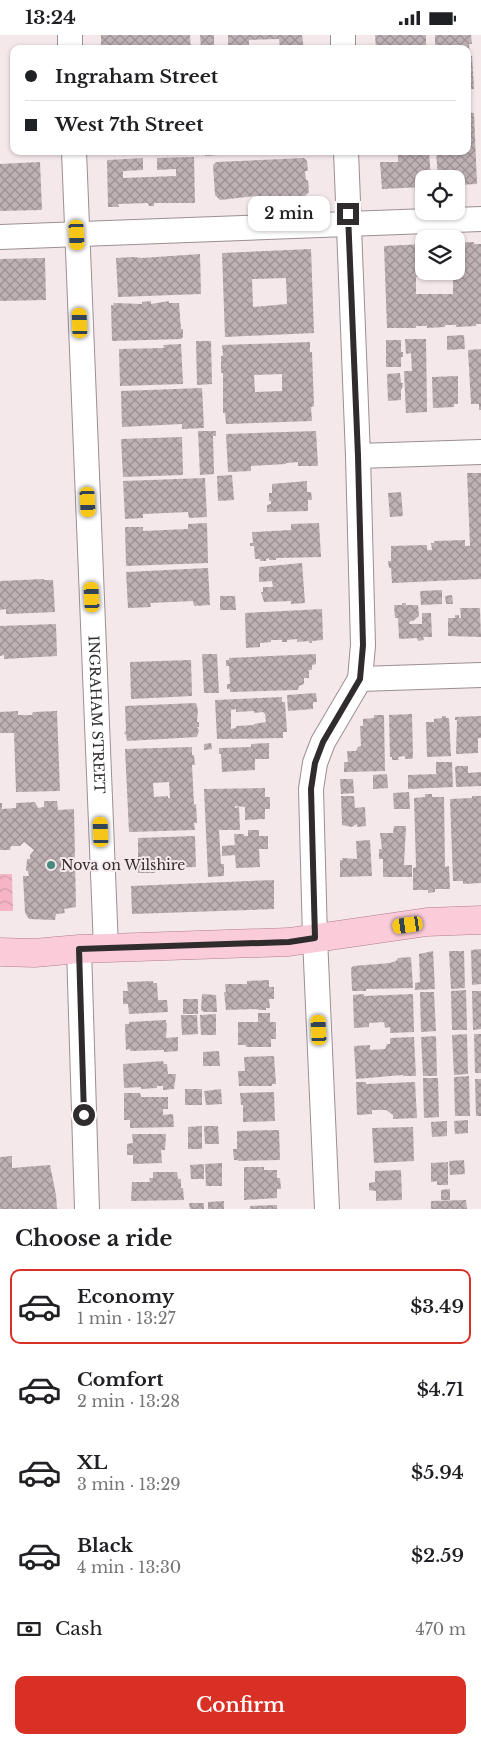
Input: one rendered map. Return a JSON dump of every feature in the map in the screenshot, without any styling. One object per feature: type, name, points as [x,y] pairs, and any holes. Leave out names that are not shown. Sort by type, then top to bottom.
[{"type":"main road","points":[[0,953],[289,942],[427,922],[481,920]]},
{"type":"street","name":"INGRAHAM STREET","points":[[74,155],[106,948]]},
{"type":"street","points":[[327,1209],[315,938],[311,789],[315,763],[323,742],[360,679],[363,645],[346,155]]},
{"type":"street","points":[[0,237],[481,219]]},
{"type":"street","points":[[358,456],[481,452]]},
{"type":"street","points":[[360,679],[481,675]]},
{"type":"street","points":[[79,949],[87,1209]]},
{"type":"water","points":[[0,874],[12,874],[13,911],[0,911]]},
{"type":"building","points":[[101,35],[190,35],[191,45],[101,45]]},
{"type":"building","points":[[200,35],[214,35],[214,45],[201,45]]},
{"type":"building","points":[[228,35],[302,35],[303,45],[280,45],[279,39],[249,40],[249,45],[228,45]]},
{"type":"building","points":[[375,35],[426,35],[426,45],[376,45]]},
{"type":"building","points":[[435,35],[471,35],[472,44],[469,45],[435,45]]},
{"type":"building","points":[[471,56],[472,56],[474,89],[471,89]]},
{"type":"building","points":[[471,113],[474,113],[477,184],[465,185],[465,170],[437,170],[436,155],[471,155]]},
{"type":"building","points":[[398,155],[429,155],[430,170],[415,170],[415,187],[382,189],[380,162],[398,162]]},
{"type":"building","points":[[194,157],[195,203],[154,203],[154,206],[149,206],[148,203],[118,204],[119,207],[108,207],[107,160],[143,158],[143,170],[123,171],[123,178],[176,176],[176,169],[157,170],[157,158]]},
{"type":"building","points":[[304,158],[307,161],[308,171],[305,171],[309,192],[305,196],[255,198],[255,196],[220,200],[215,195],[213,165],[216,162]]},
{"type":"building","points":[[40,162],[42,210],[0,211],[0,164]]},
{"type":"building","points":[[465,242],[481,244],[481,324],[456,327],[456,325],[445,325],[445,327],[427,328],[427,326],[416,326],[416,328],[387,328],[384,246],[415,244],[416,294],[453,294],[453,280],[465,280]]},
{"type":"building","points":[[311,249],[314,333],[225,337],[222,253]],"holes":[[[286,278],[287,304],[253,307],[252,279]]]},
{"type":"building","points":[[200,254],[201,294],[118,297],[116,258]]},
{"type":"building","points":[[45,258],[46,300],[0,301],[0,259]]},
{"type":"building","points":[[151,301],[151,304],[169,301],[169,303],[179,303],[183,337],[181,339],[112,341],[111,305],[114,305],[113,303],[142,304],[142,302]]},
{"type":"building","points":[[464,335],[465,349],[447,350],[447,336]]},
{"type":"building","points":[[405,339],[426,339],[427,412],[406,413],[404,371],[412,371],[411,353],[406,354]]},
{"type":"building","points":[[386,340],[401,340],[403,357],[401,357],[401,367],[386,367]]},
{"type":"building","points":[[196,341],[211,341],[212,384],[197,385]]},
{"type":"building","points":[[310,342],[314,406],[311,407],[312,421],[226,424],[225,413],[223,413],[222,345]],"holes":[[[282,374],[282,391],[255,392],[254,375]]]},
{"type":"building","points":[[181,344],[183,384],[120,386],[119,349],[164,348],[163,345]]},
{"type":"building","points":[[481,349],[481,410],[479,410],[479,404],[471,404],[468,350]]},
{"type":"building","points":[[400,373],[401,383],[403,383],[401,400],[388,401],[387,374]]},
{"type":"building","points":[[458,376],[458,404],[454,404],[454,407],[433,408],[432,377]]},
{"type":"building","points":[[202,388],[204,428],[182,429],[182,424],[122,427],[121,391]]},
{"type":"building","points":[[198,431],[216,431],[216,436],[213,436],[214,474],[200,475]]},
{"type":"building","points":[[316,431],[318,466],[298,466],[298,462],[251,466],[251,471],[228,472],[226,434]]},
{"type":"building","points":[[182,437],[183,475],[123,477],[121,439]]},
{"type":"building","points":[[467,473],[481,473],[481,579],[392,583],[391,568],[389,568],[388,561],[391,561],[391,546],[427,545],[427,550],[432,550],[431,543],[434,543],[434,541],[465,540],[465,546],[470,546]]},
{"type":"building","points":[[232,475],[234,500],[218,501],[217,476]]},
{"type":"building","points":[[205,478],[207,517],[189,518],[188,512],[143,514],[143,518],[125,519],[123,481]]},
{"type":"building","points":[[307,481],[307,492],[311,492],[312,500],[308,500],[308,511],[267,512],[267,505],[271,504],[269,493],[272,493],[272,484]]},
{"type":"building","points":[[401,492],[403,516],[390,517],[388,493]]},
{"type":"building","points":[[207,523],[208,563],[126,566],[125,527],[143,527],[143,531],[188,529],[188,524]]},
{"type":"building","points":[[319,523],[321,557],[276,558],[276,560],[269,560],[269,558],[266,561],[255,559],[254,546],[250,546],[250,543],[253,543],[252,532],[291,530],[291,524]]},
{"type":"building","points":[[302,563],[305,603],[291,604],[291,601],[264,602],[261,592],[263,592],[263,587],[273,587],[272,581],[259,582],[259,567]]},
{"type":"building","points":[[208,568],[210,605],[194,606],[193,601],[150,603],[151,607],[128,608],[126,572]]},
{"type":"building","points":[[53,580],[55,612],[6,614],[6,609],[0,610],[0,581]]},
{"type":"building","points":[[442,590],[442,604],[421,605],[420,591]]},
{"type":"building","points":[[452,595],[453,604],[446,604],[445,596]]},
{"type":"building","points":[[220,596],[235,596],[236,610],[220,610]]},
{"type":"building","points":[[402,603],[418,605],[419,616],[410,621],[409,624],[422,624],[422,613],[431,613],[432,637],[423,637],[424,640],[418,641],[417,638],[399,639],[398,618],[395,618],[394,605],[402,605]]},
{"type":"building","points":[[460,608],[480,608],[481,637],[448,636],[448,618],[455,618],[455,615],[459,615],[459,618],[461,618]]},
{"type":"building","points":[[322,609],[323,640],[309,643],[309,641],[297,642],[297,639],[287,640],[287,642],[271,640],[271,642],[260,643],[260,647],[246,648],[245,613]]},
{"type":"building","points":[[56,624],[57,656],[4,659],[4,655],[0,656],[0,626]]},
{"type":"building","points":[[202,654],[217,654],[219,693],[204,693]]},
{"type":"building","points":[[316,654],[316,664],[312,665],[312,670],[309,670],[309,678],[304,678],[304,684],[299,686],[298,690],[230,692],[230,689],[227,689],[227,684],[230,684],[229,666],[226,666],[226,660],[229,660],[229,658]]},
{"type":"building","points":[[191,660],[192,696],[131,699],[130,662]]},
{"type":"building","points":[[316,693],[317,702],[313,702],[313,709],[288,711],[287,695]]},
{"type":"building","points":[[282,697],[282,702],[285,702],[287,732],[283,732],[283,738],[217,739],[215,700]],"holes":[[[236,709],[236,712],[263,712],[266,722],[236,726],[236,728],[231,729],[231,710]]]},
{"type":"building","points":[[196,703],[198,710],[197,722],[199,722],[197,737],[127,741],[124,733],[126,731],[125,706]]},
{"type":"building","points":[[18,711],[18,715],[32,715],[33,712],[57,711],[60,791],[16,792],[14,733],[0,733],[0,712]]},
{"type":"building","points":[[412,714],[412,759],[405,759],[405,756],[398,757],[399,760],[392,760],[392,757],[390,757],[389,715]]},
{"type":"building","points":[[374,715],[384,715],[385,771],[344,772],[344,762],[348,762],[347,751],[356,751],[361,746],[360,726],[363,726],[363,719],[374,718]]},
{"type":"building","points":[[442,716],[449,718],[451,756],[427,757],[426,722],[434,722],[434,719],[442,718]]},
{"type":"building","points":[[481,716],[481,738],[478,738],[478,753],[456,754],[457,720],[455,720],[455,717]]},
{"type":"building","points":[[211,743],[212,749],[204,750],[204,744]]},
{"type":"building","points":[[269,743],[269,759],[255,759],[255,770],[222,772],[219,748],[251,747],[251,744]]},
{"type":"building","points":[[192,747],[195,765],[192,765],[197,823],[194,823],[195,830],[129,832],[125,749]],"holes":[[[169,782],[170,798],[168,796],[154,797],[153,783]]]},
{"type":"building","points":[[436,762],[452,762],[453,787],[408,789],[408,775],[437,774]]},
{"type":"building","points":[[468,766],[468,773],[481,772],[481,786],[456,787],[455,767]]},
{"type":"building","points":[[387,774],[388,788],[373,789],[373,775]]},
{"type":"building","points":[[340,779],[353,779],[354,793],[341,794]]},
{"type":"building","points":[[265,788],[265,797],[270,797],[270,809],[265,809],[265,819],[245,820],[245,807],[235,806],[235,808],[239,807],[240,830],[219,830],[221,864],[224,864],[224,876],[208,877],[204,789]]},
{"type":"building","points":[[409,792],[410,809],[394,809],[393,793]]},
{"type":"building","points":[[425,794],[432,794],[432,797],[444,797],[445,867],[449,866],[450,889],[435,889],[435,892],[428,893],[428,890],[413,890],[413,868],[416,867],[414,798],[425,797]]},
{"type":"building","points":[[341,796],[354,796],[355,808],[365,807],[366,826],[357,827],[357,824],[352,827],[342,825]]},
{"type":"building","points":[[472,796],[481,796],[481,883],[463,884],[463,881],[453,881],[450,799],[472,798]]},
{"type":"building","name":"Nova on Wilshire","points":[[44,801],[57,801],[58,810],[74,809],[76,907],[64,909],[65,913],[56,914],[55,920],[29,919],[25,913],[23,876],[29,876],[28,871],[26,871],[27,859],[30,859],[30,855],[34,850],[24,842],[20,846],[11,846],[10,850],[0,850],[0,803],[2,803],[2,809],[16,808],[16,803],[35,802],[38,808],[44,807]]},
{"type":"building","points":[[394,826],[406,826],[404,865],[412,865],[412,877],[383,877],[383,859],[379,859],[379,849],[382,849],[380,833],[393,833]]},
{"type":"building","points":[[248,830],[259,830],[259,836],[268,836],[268,849],[259,849],[260,867],[236,868],[235,855],[222,856],[222,846],[235,845],[234,834],[248,836]]},
{"type":"building","points":[[195,836],[196,867],[156,868],[155,873],[138,873],[138,838]]},
{"type":"building","points":[[370,840],[372,876],[340,877],[340,860],[343,860],[342,858],[357,859],[356,841]]},
{"type":"building","points":[[274,880],[274,909],[132,914],[131,886]]},
{"type":"building","points":[[481,949],[481,984],[472,985],[471,950]]},
{"type":"building","points":[[433,951],[435,989],[415,990],[415,983],[420,982],[419,954]]},
{"type":"building","points":[[449,951],[464,951],[465,988],[451,989]]},
{"type":"building","points":[[411,957],[413,988],[352,991],[351,968],[353,966],[390,963],[398,958]]},
{"type":"building","points":[[269,980],[269,987],[274,987],[274,999],[269,999],[270,1008],[266,1008],[266,1010],[226,1010],[225,984],[247,984],[247,981]]},
{"type":"building","points":[[153,981],[153,983],[157,983],[158,1000],[167,1000],[168,1012],[129,1014],[128,1004],[123,1004],[123,991],[128,991],[127,982]]},
{"type":"building","points":[[466,990],[467,1030],[452,1030],[451,991]]},
{"type":"building","points":[[472,991],[481,991],[481,1029],[473,1030]]},
{"type":"building","points":[[420,992],[434,992],[436,1031],[421,1032]]},
{"type":"building","points":[[202,994],[216,995],[217,1012],[204,1012],[201,1010]]},
{"type":"building","points":[[364,994],[364,996],[413,994],[414,1032],[390,1033],[390,1027],[385,1028],[384,1022],[369,1023],[369,1027],[354,1028],[353,995]]},
{"type":"building","points":[[183,999],[198,999],[198,1014],[183,1014]]},
{"type":"building","points":[[258,1013],[270,1013],[270,1022],[276,1022],[276,1039],[271,1039],[271,1047],[246,1047],[246,1045],[238,1045],[238,1022],[258,1022]]},
{"type":"building","points":[[216,1014],[216,1035],[201,1035],[200,1015]]},
{"type":"building","points":[[181,1015],[197,1015],[198,1034],[182,1035]]},
{"type":"building","points":[[166,1020],[166,1038],[178,1037],[178,1051],[126,1050],[125,1024],[129,1024],[129,1022]]},
{"type":"building","points":[[467,1034],[468,1074],[454,1075],[452,1035]]},
{"type":"building","points":[[474,1034],[481,1034],[481,1073],[475,1073]]},
{"type":"building","points":[[436,1036],[437,1076],[423,1076],[421,1037]]},
{"type":"building","points":[[414,1037],[416,1076],[403,1075],[356,1079],[354,1046],[370,1045],[370,1050],[385,1049],[387,1044],[390,1044],[390,1038]]},
{"type":"building","points":[[219,1051],[220,1066],[203,1066],[203,1052]]},
{"type":"building","points":[[274,1056],[276,1084],[272,1084],[272,1086],[239,1086],[238,1071],[245,1071],[244,1057]]},
{"type":"building","points":[[163,1061],[164,1064],[167,1064],[168,1074],[176,1074],[174,1089],[163,1090],[163,1086],[141,1089],[141,1087],[124,1088],[123,1064]]},
{"type":"building","points":[[469,1076],[470,1116],[455,1116],[454,1077]]},
{"type":"building","points":[[423,1078],[438,1078],[439,1117],[424,1118]]},
{"type":"building","points":[[475,1079],[481,1079],[481,1116],[476,1116]]},
{"type":"building","points":[[356,1082],[366,1082],[366,1084],[415,1082],[417,1118],[393,1119],[393,1115],[386,1110],[372,1110],[372,1114],[357,1115]]},
{"type":"building","points":[[185,1089],[202,1089],[202,1105],[185,1105]]},
{"type":"building","points":[[221,1089],[222,1104],[206,1105],[204,1091]]},
{"type":"building","points":[[274,1092],[275,1121],[243,1122],[243,1105],[241,1105],[240,1093]]},
{"type":"building","points":[[124,1093],[140,1093],[141,1097],[168,1097],[168,1109],[163,1109],[163,1115],[173,1114],[174,1127],[130,1128],[130,1120],[124,1120]]},
{"type":"building","points":[[468,1120],[468,1133],[455,1134],[454,1121]]},
{"type":"building","points":[[447,1121],[447,1136],[432,1137],[431,1122]]},
{"type":"building","points":[[202,1126],[202,1149],[188,1149],[188,1127]]},
{"type":"building","points":[[204,1126],[218,1126],[219,1144],[205,1144]]},
{"type":"building","points":[[413,1127],[414,1161],[374,1163],[372,1128]]},
{"type":"building","points":[[279,1130],[280,1160],[234,1160],[233,1149],[237,1149],[237,1131]]},
{"type":"building","points":[[132,1134],[166,1134],[165,1150],[161,1150],[162,1163],[133,1164],[133,1155],[127,1155],[127,1144],[133,1143]]},
{"type":"building","points":[[12,1156],[12,1168],[50,1165],[57,1209],[0,1209],[0,1157]]},
{"type":"building","points":[[464,1160],[465,1174],[450,1175],[449,1161]]},
{"type":"building","points":[[448,1162],[448,1185],[437,1185],[437,1181],[431,1182],[431,1163]]},
{"type":"building","points":[[222,1163],[222,1186],[206,1186],[205,1164]]},
{"type":"building","points":[[204,1164],[204,1179],[191,1179],[190,1165]]},
{"type":"building","points":[[244,1167],[264,1167],[264,1170],[277,1170],[277,1178],[280,1178],[281,1189],[277,1189],[277,1198],[244,1200]]},
{"type":"building","points":[[401,1170],[402,1200],[376,1201],[376,1191],[369,1190],[369,1183],[375,1182],[375,1171]]},
{"type":"building","points":[[153,1172],[177,1172],[178,1179],[181,1179],[184,1200],[131,1201],[132,1182],[150,1182],[149,1178],[153,1178]]},
{"type":"building","points":[[450,1189],[450,1200],[441,1200],[441,1190]]},
{"type":"building","points":[[466,1200],[467,1209],[431,1209],[431,1201]]},
{"type":"building","points":[[224,1201],[224,1209],[208,1209],[208,1202]]},
{"type":"building","points":[[189,1203],[204,1203],[204,1209],[190,1209]]},
{"type":"building","points":[[277,1205],[277,1209],[250,1209],[250,1206]]},
{"type":"place","name":"Nova on Wilshire","points":[[51,865]]},
{"type":"route","points":[[84,1115],[79,949],[289,942],[315,938],[311,789],[315,763],[323,742],[360,679],[363,645],[358,456],[348,214]]}]
